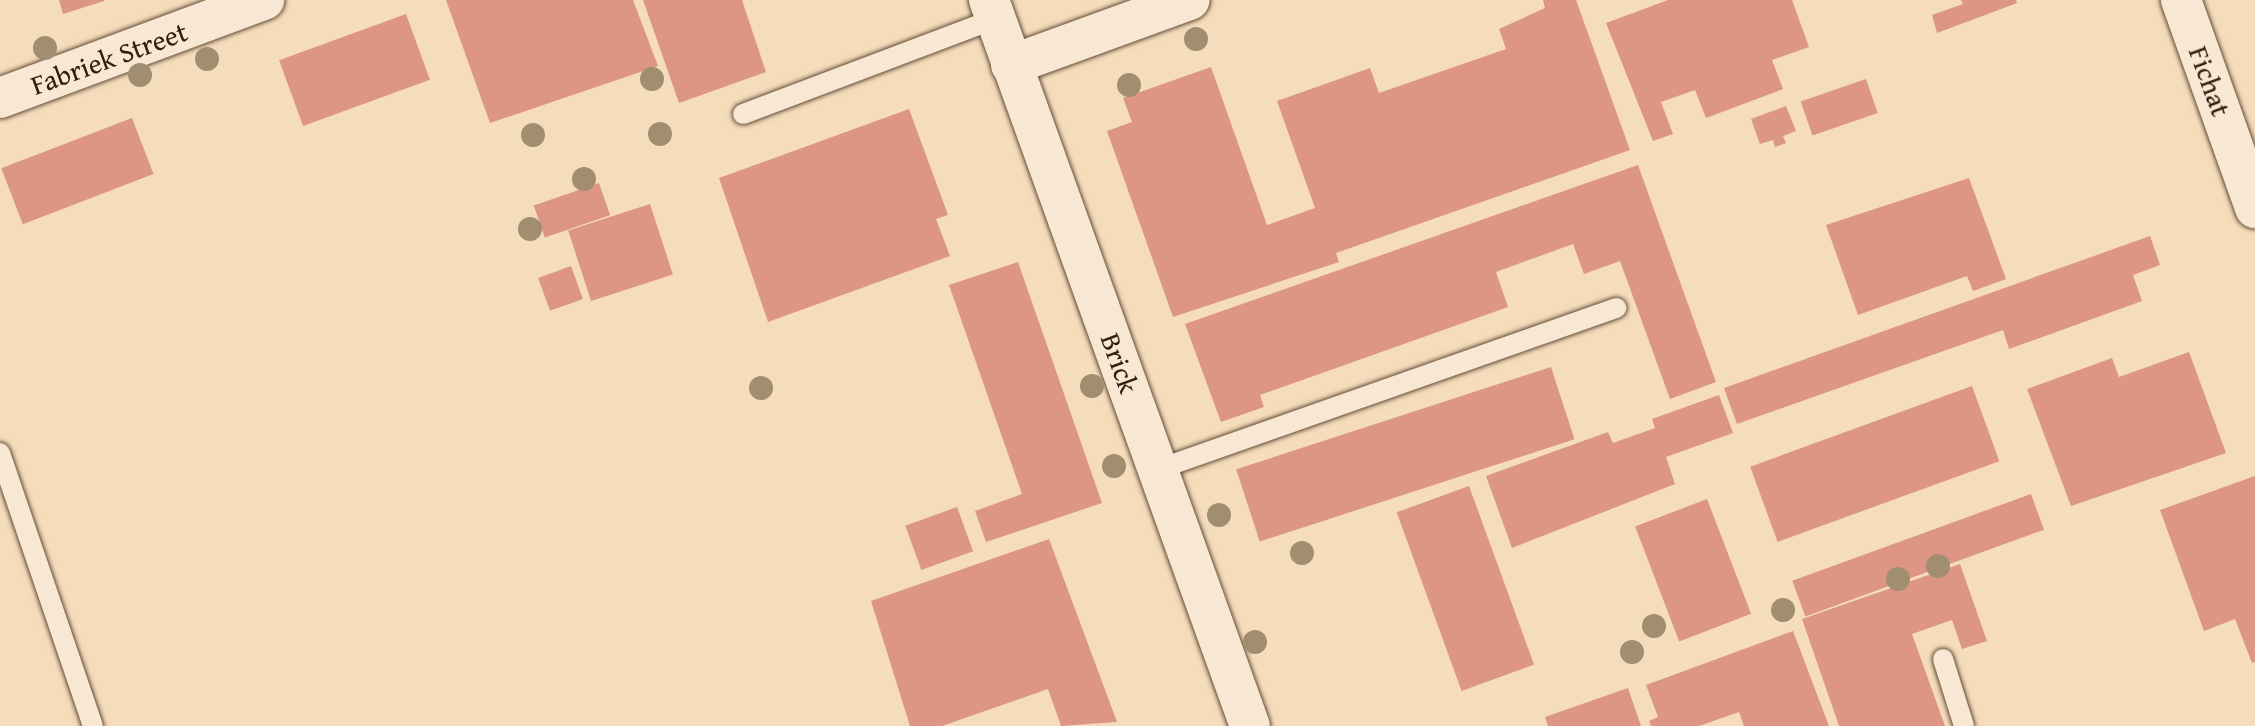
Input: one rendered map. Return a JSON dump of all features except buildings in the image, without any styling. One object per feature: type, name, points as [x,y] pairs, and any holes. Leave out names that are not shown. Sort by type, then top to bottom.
[{"type":"street","name":"Fabriek Street","points":[[0,98],[264,0]]},
{"type":"street","points":[[1011,65],[1190,0]]},
{"type":"street","name":"Fichat","points":[[2181,0],[2255,208]]},
{"type":"street","name":"Brick","points":[[992,9],[1250,726]]},
{"type":"lane","points":[[743,114],[992,9]]},
{"type":"lane","points":[[1159,469],[1616,308]]},
{"type":"lane","points":[[0,453],[93,726]]},
{"type":"lane","points":[[1943,659],[1964,726]]}]
